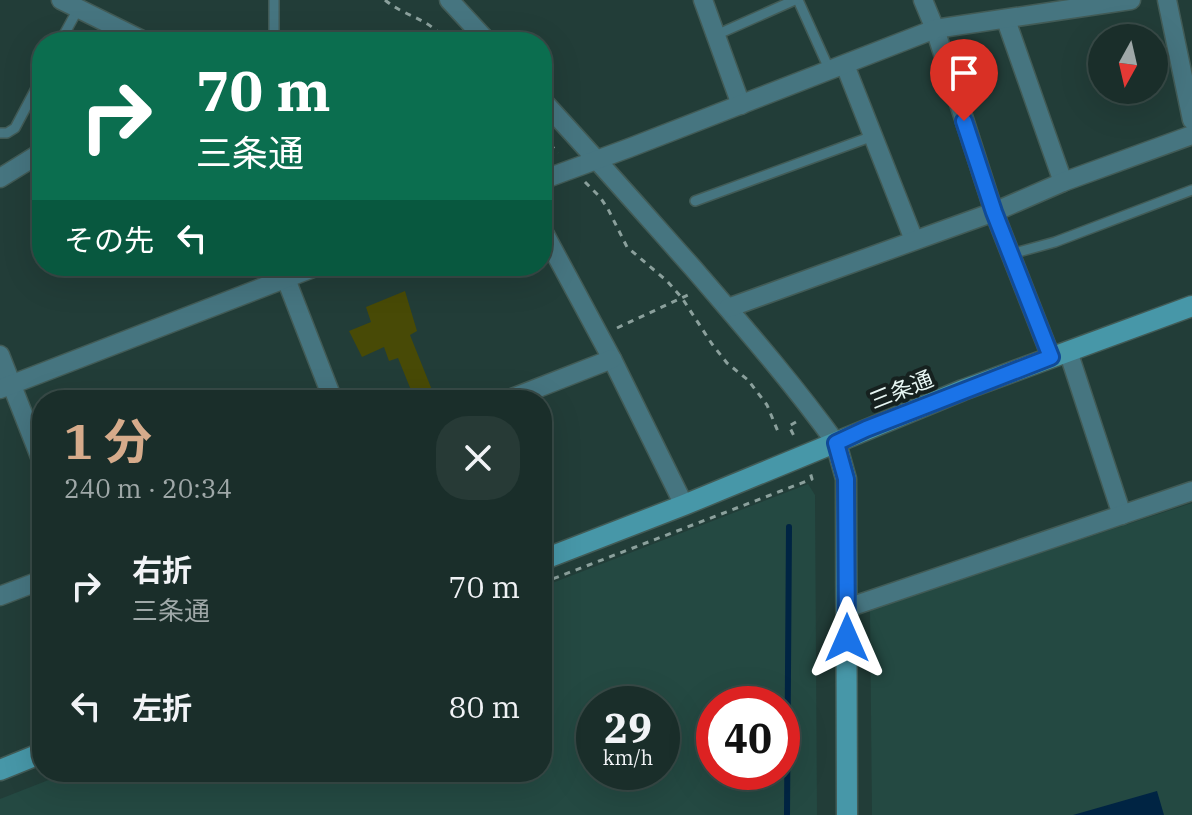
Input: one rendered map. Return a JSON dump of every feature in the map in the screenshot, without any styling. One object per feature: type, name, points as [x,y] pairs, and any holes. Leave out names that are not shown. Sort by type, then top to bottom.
[{"type":"street","points":[[61,0],[120,32]]},
{"type":"street","points":[[449,0],[479,32]]},
{"type":"street","points":[[703,0],[741,105]]},
{"type":"street","points":[[923,0],[994,212],[1060,354],[1122,515]]},
{"type":"street","points":[[552,176],[935,29],[1131,0]]},
{"type":"street","points":[[1167,0],[1192,120]]},
{"type":"street","points":[[1006,20],[1063,182]]},
{"type":"street","points":[[838,68],[873,136],[914,240]]},
{"type":"street","points":[[552,111],[728,308],[836,443],[846,479],[847,815]]},
{"type":"street","points":[[728,308],[994,212],[1063,182],[1192,135]]},
{"type":"street","points":[[0,178],[32,158]]},
{"type":"street","points":[[552,248],[612,359],[684,505]]},
{"type":"street","points":[[6,387],[292,276]]},
{"type":"street","points":[[286,279],[329,390]]},
{"type":"street","name":"三条通","points":[[552,556],[866,429],[1192,306]]},
{"type":"street","points":[[0,355],[6,387],[32,441]]},
{"type":"street","points":[[533,390],[612,359]]},
{"type":"street","points":[[847,608],[1192,491]]},
{"type":"street","points":[[0,596],[32,584]]},
{"type":"street","points":[[0,770],[32,757]]},
{"type":"lane","points":[[274,0],[274,32]]},
{"type":"lane","points":[[716,35],[797,0],[838,68]]},
{"type":"lane","points":[[65,32],[78,9]]},
{"type":"lane","points":[[0,133],[15,128],[32,96]]},
{"type":"lane","points":[[695,201],[873,136]]},
{"type":"lane","points":[[1011,254],[1055,242],[1192,190]]},
{"type":"path","points":[[385,0],[440,32]]},
{"type":"path","points":[[552,146],[600,197],[627,247],[667,281],[727,363],[748,380],[767,405],[779,434]]},
{"type":"path","points":[[599,336],[708,285]]},
{"type":"path","points":[[552,579],[812,479]]},
{"type":"shaded area","points":[[405,291],[417,331],[410,335],[432,390],[411,390],[398,358],[389,361],[384,347],[362,357],[349,331],[371,322],[366,307]]},
{"type":"shaded area","points":[[808,484],[815,495],[817,815],[0,815],[0,799],[43,782],[552,782],[552,583]]},
{"type":"shaded area","points":[[1192,503],[1192,815],[872,815],[870,609]]},
{"type":"water","points":[[1157,791],[1164,815],[1073,815]]},
{"type":"waterway","points":[[787,815],[789,527]]},
{"type":"route","points":[[847,638],[846,479],[836,443],[1051,357],[994,212],[964,121]]}]
